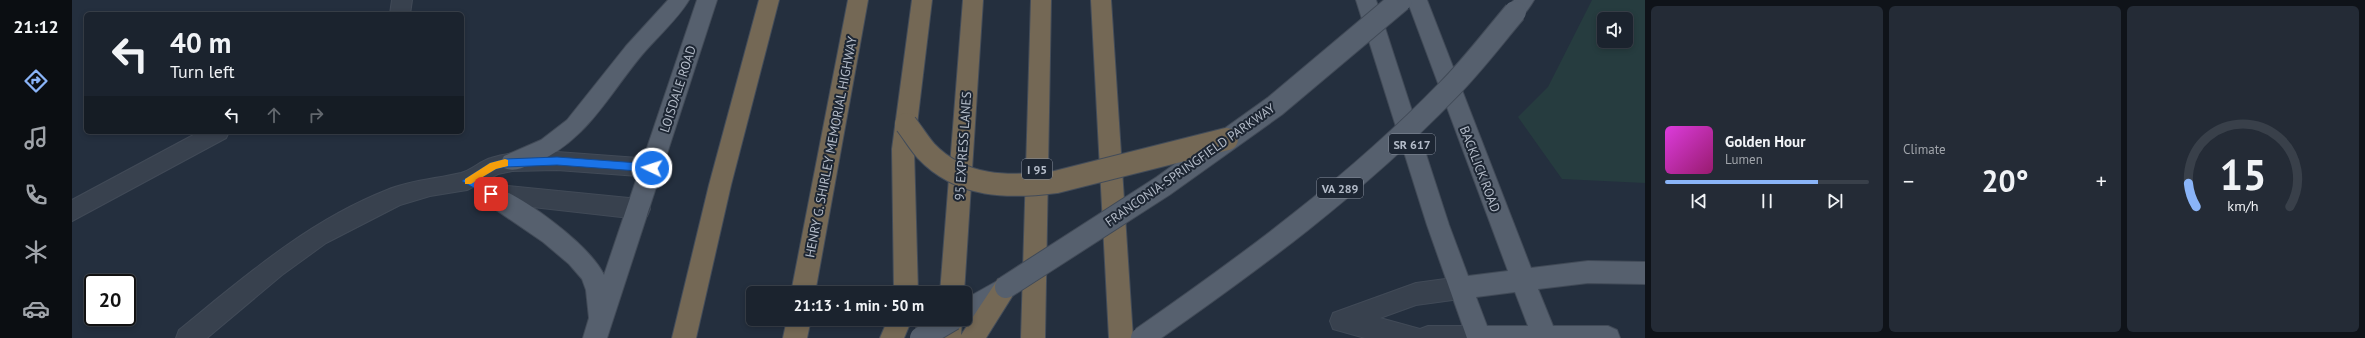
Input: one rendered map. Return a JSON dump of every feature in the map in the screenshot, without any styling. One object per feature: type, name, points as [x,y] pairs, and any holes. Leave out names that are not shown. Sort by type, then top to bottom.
[{"type":"highway","points":[[684,338],[720,185],[769,0]]},
{"type":"highway","name":"HENRY G. SHIRLEY MEMORIAL HIGHWAY","points":[[805,286],[858,0]]},
{"type":"highway","points":[[906,286],[903,174],[906,124],[922,0]]},
{"type":"highway","name":"95 EXPRESS LANES","points":[[953,286],[973,0]]},
{"type":"highway","name":"I 95","points":[[1033,338],[1041,0]]},
{"type":"highway","points":[[1101,0],[1121,338]]},
{"type":"highway","points":[[906,124],[918,143],[940,164],[972,180],[1008,187],[1030,186],[1073,178],[1227,139]]},
{"type":"highway","points":[[972,338],[1006,287]]},
{"type":"highway","points":[[795,338],[797,326]]},
{"type":"highway","points":[[892,338],[897,326]]},
{"type":"highway","points":[[911,326],[914,338]]},
{"type":"highway","points":[[948,338],[950,326]]},
{"type":"main road","points":[[512,162],[536,155],[572,130],[638,46],[679,0]]},
{"type":"main road","name":"LOISDALE ROAD","points":[[597,332],[707,0]]},
{"type":"main road","name":"SR 617","points":[[1366,0],[1460,288],[1479,338]]},
{"type":"main road","name":"FRANCONIA-SPRINGFIELD PARKWAY","points":[[972,308],[1163,186],[1325,66],[1402,0]]},
{"type":"main road","name":"BACKLICK ROAD","points":[[1417,0],[1545,338]]},
{"type":"main road","name":"VA 289","points":[[1142,338],[1261,252],[1325,201],[1389,146],[1448,90],[1520,6]]},
{"type":"main road","points":[[491,194],[542,225],[590,270],[600,297],[597,332]]},
{"type":"main road","points":[[1460,288],[1588,272],[1645,273]]},
{"type":"main road","points":[[921,338],[940,326]]},
{"type":"main road","points":[[1479,338],[1608,338]]},
{"type":"lane","points":[[400,12],[402,0]]},
{"type":"lane","points":[[72,211],[214,134]]},
{"type":"lane","points":[[188,338],[274,268],[318,236],[394,197],[430,187],[467,181],[493,166],[512,162],[557,161],[652,168]]},
{"type":"lane","points":[[467,181],[491,194],[639,209]]},
{"type":"lane","points":[[1413,338],[1342,321],[1416,294],[1460,288]]},
{"type":"lane","points":[[1428,338],[1479,338]]},
{"type":"green space","points":[[1592,0],[1645,0],[1645,183],[1562,179],[1518,117],[1548,87]]},
{"type":"slow traffic","points":[[468,182],[467,181],[493,166],[505,163]]},
{"type":"route","points":[[491,194],[480,190],[467,181],[493,166],[505,163],[525,161],[557,161],[652,168]]}]
